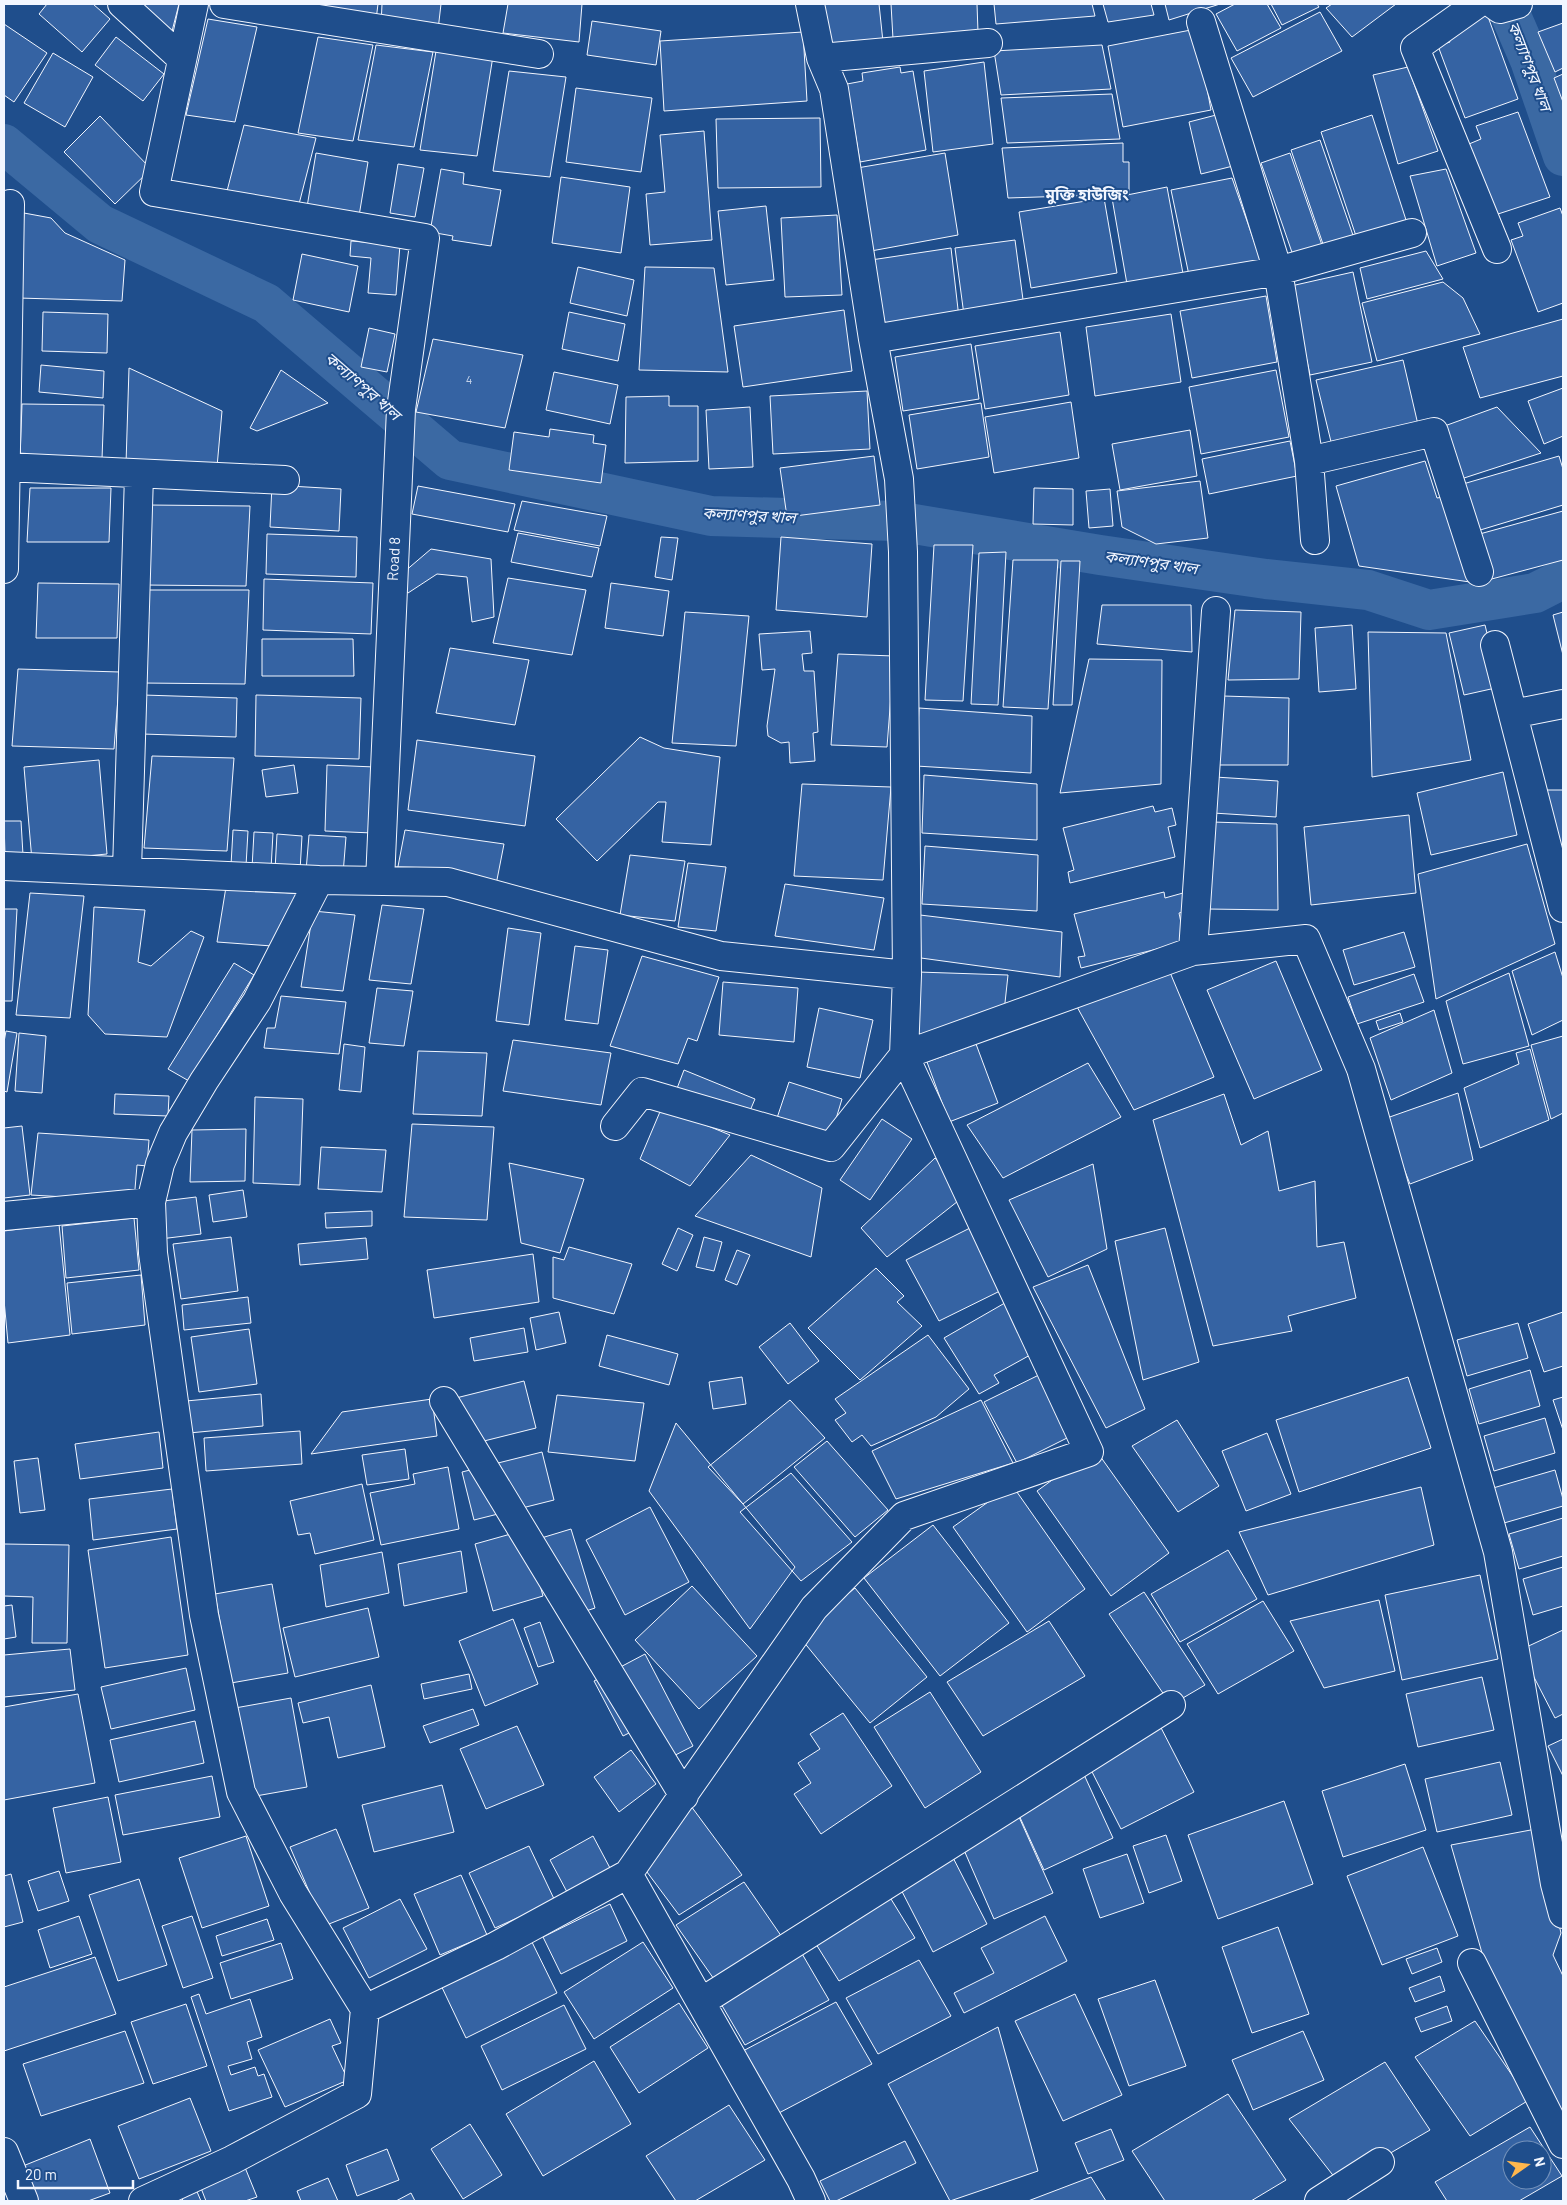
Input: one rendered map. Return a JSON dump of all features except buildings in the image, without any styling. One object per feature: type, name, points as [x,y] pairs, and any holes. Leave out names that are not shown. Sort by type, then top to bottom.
[{"type":"street","points":[[122,4],[181,58],[194,4]]},
{"type":"street","points":[[224,4],[539,54]]},
{"type":"street","points":[[366,2009],[496,1946],[628,1874],[814,1608],[904,1516],[1088,1452],[904,1055],[907,975],[903,552],[899,478],[873,339],[834,89],[821,58],[810,4]]},
{"type":"street","points":[[1497,5],[1415,48],[1497,249]]},
{"type":"street","points":[[1201,22],[1278,271],[1309,461],[1315,540]]},
{"type":"street","points":[[821,58],[988,43]]},
{"type":"street","name":"Road 8","points":[[181,58],[154,192],[425,238],[401,409],[380,881]]},
{"type":"street","points":[[4,569],[10,204]]},
{"type":"street","points":[[873,339],[1278,271],[1412,233]]},
{"type":"street","points":[[1309,461],[1434,432],[1479,572]]},
{"type":"street","points":[[5,467],[139,475],[285,480]]},
{"type":"street","points":[[127,870],[139,475]]},
{"type":"street","points":[[1193,951],[1216,611]]},
{"type":"street","points":[[1495,645],[1562,898]]},
{"type":"street","points":[[1513,714],[1563,704]]},
{"type":"street","points":[[4,866],[319,880],[448,882],[722,956],[907,975]]},
{"type":"street","points":[[143,2201],[232,2160],[357,2094],[366,2009],[293,1893],[241,1792],[204,1615],[153,1253],[151,1202],[160,1164],[173,1133],[204,1081],[257,1001],[319,880]]},
{"type":"street","points":[[615,1126],[642,1092],[831,1147],[904,1055],[1193,951],[1306,939],[1362,1069],[1498,1552],[1555,1884],[1563,1914]]},
{"type":"street","points":[[4,1216],[151,1202]]},
{"type":"street","points":[[444,1401],[684,1796]]},
{"type":"street","points":[[702,2002],[1171,1706]]},
{"type":"street","points":[[628,1874],[702,2002],[796,2170],[811,2201]]},
{"type":"street","points":[[1472,1963],[1563,2144]]},
{"type":"street","points":[[4,2152],[24,2201]]},
{"type":"street","points":[[1319,2201],[1380,2162]]},
{"type":"waterway","name":"কল্যাণপুর খাল","points":[[1506,4],[1530,60],[1563,156]]},
{"type":"waterway","name":"কল্যাণপুর খাল","points":[[4,144],[100,224],[266,303],[450,460],[711,516],[896,521],[1100,555],[1266,579],[1368,590],[1429,610],[1535,593],[1563,579]]},
{"type":"district","name":"মুক্তি হাউজিং","points":[[1087,194]]}]
